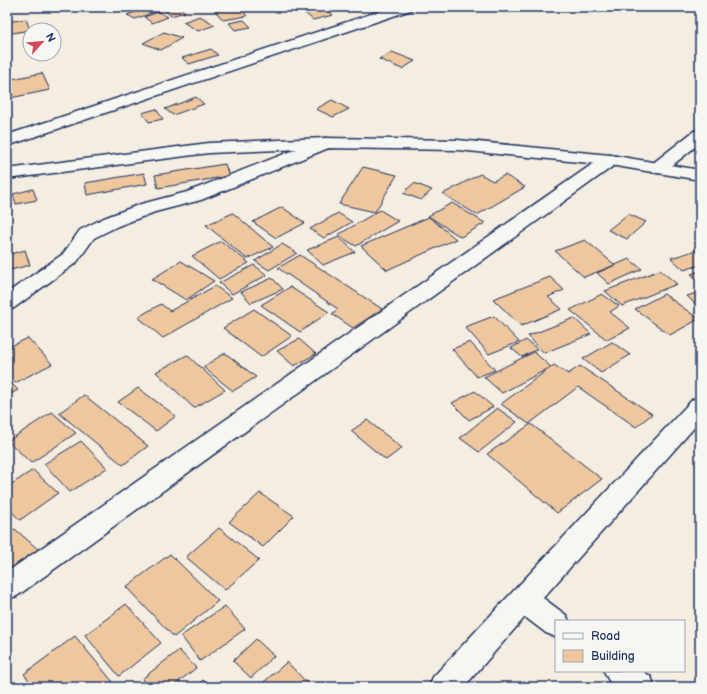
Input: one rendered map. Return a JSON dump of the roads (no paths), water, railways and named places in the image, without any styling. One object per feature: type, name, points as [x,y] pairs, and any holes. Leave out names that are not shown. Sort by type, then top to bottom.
[{"type":"street","points":[[7,141],[406,7]]},
{"type":"street","points":[[658,168],[700,135]]},
{"type":"street","points":[[7,174],[209,148],[325,143],[458,145],[610,160],[700,175]]},
{"type":"street","points":[[7,303],[70,258],[88,234],[111,222],[148,208],[194,196],[325,143]]},
{"type":"street","points":[[7,587],[610,160]]},
{"type":"street","points":[[444,687],[700,406]]},
{"type":"street","points":[[524,600],[555,623]]},
{"type":"street","points":[[620,672],[640,687]]}]
